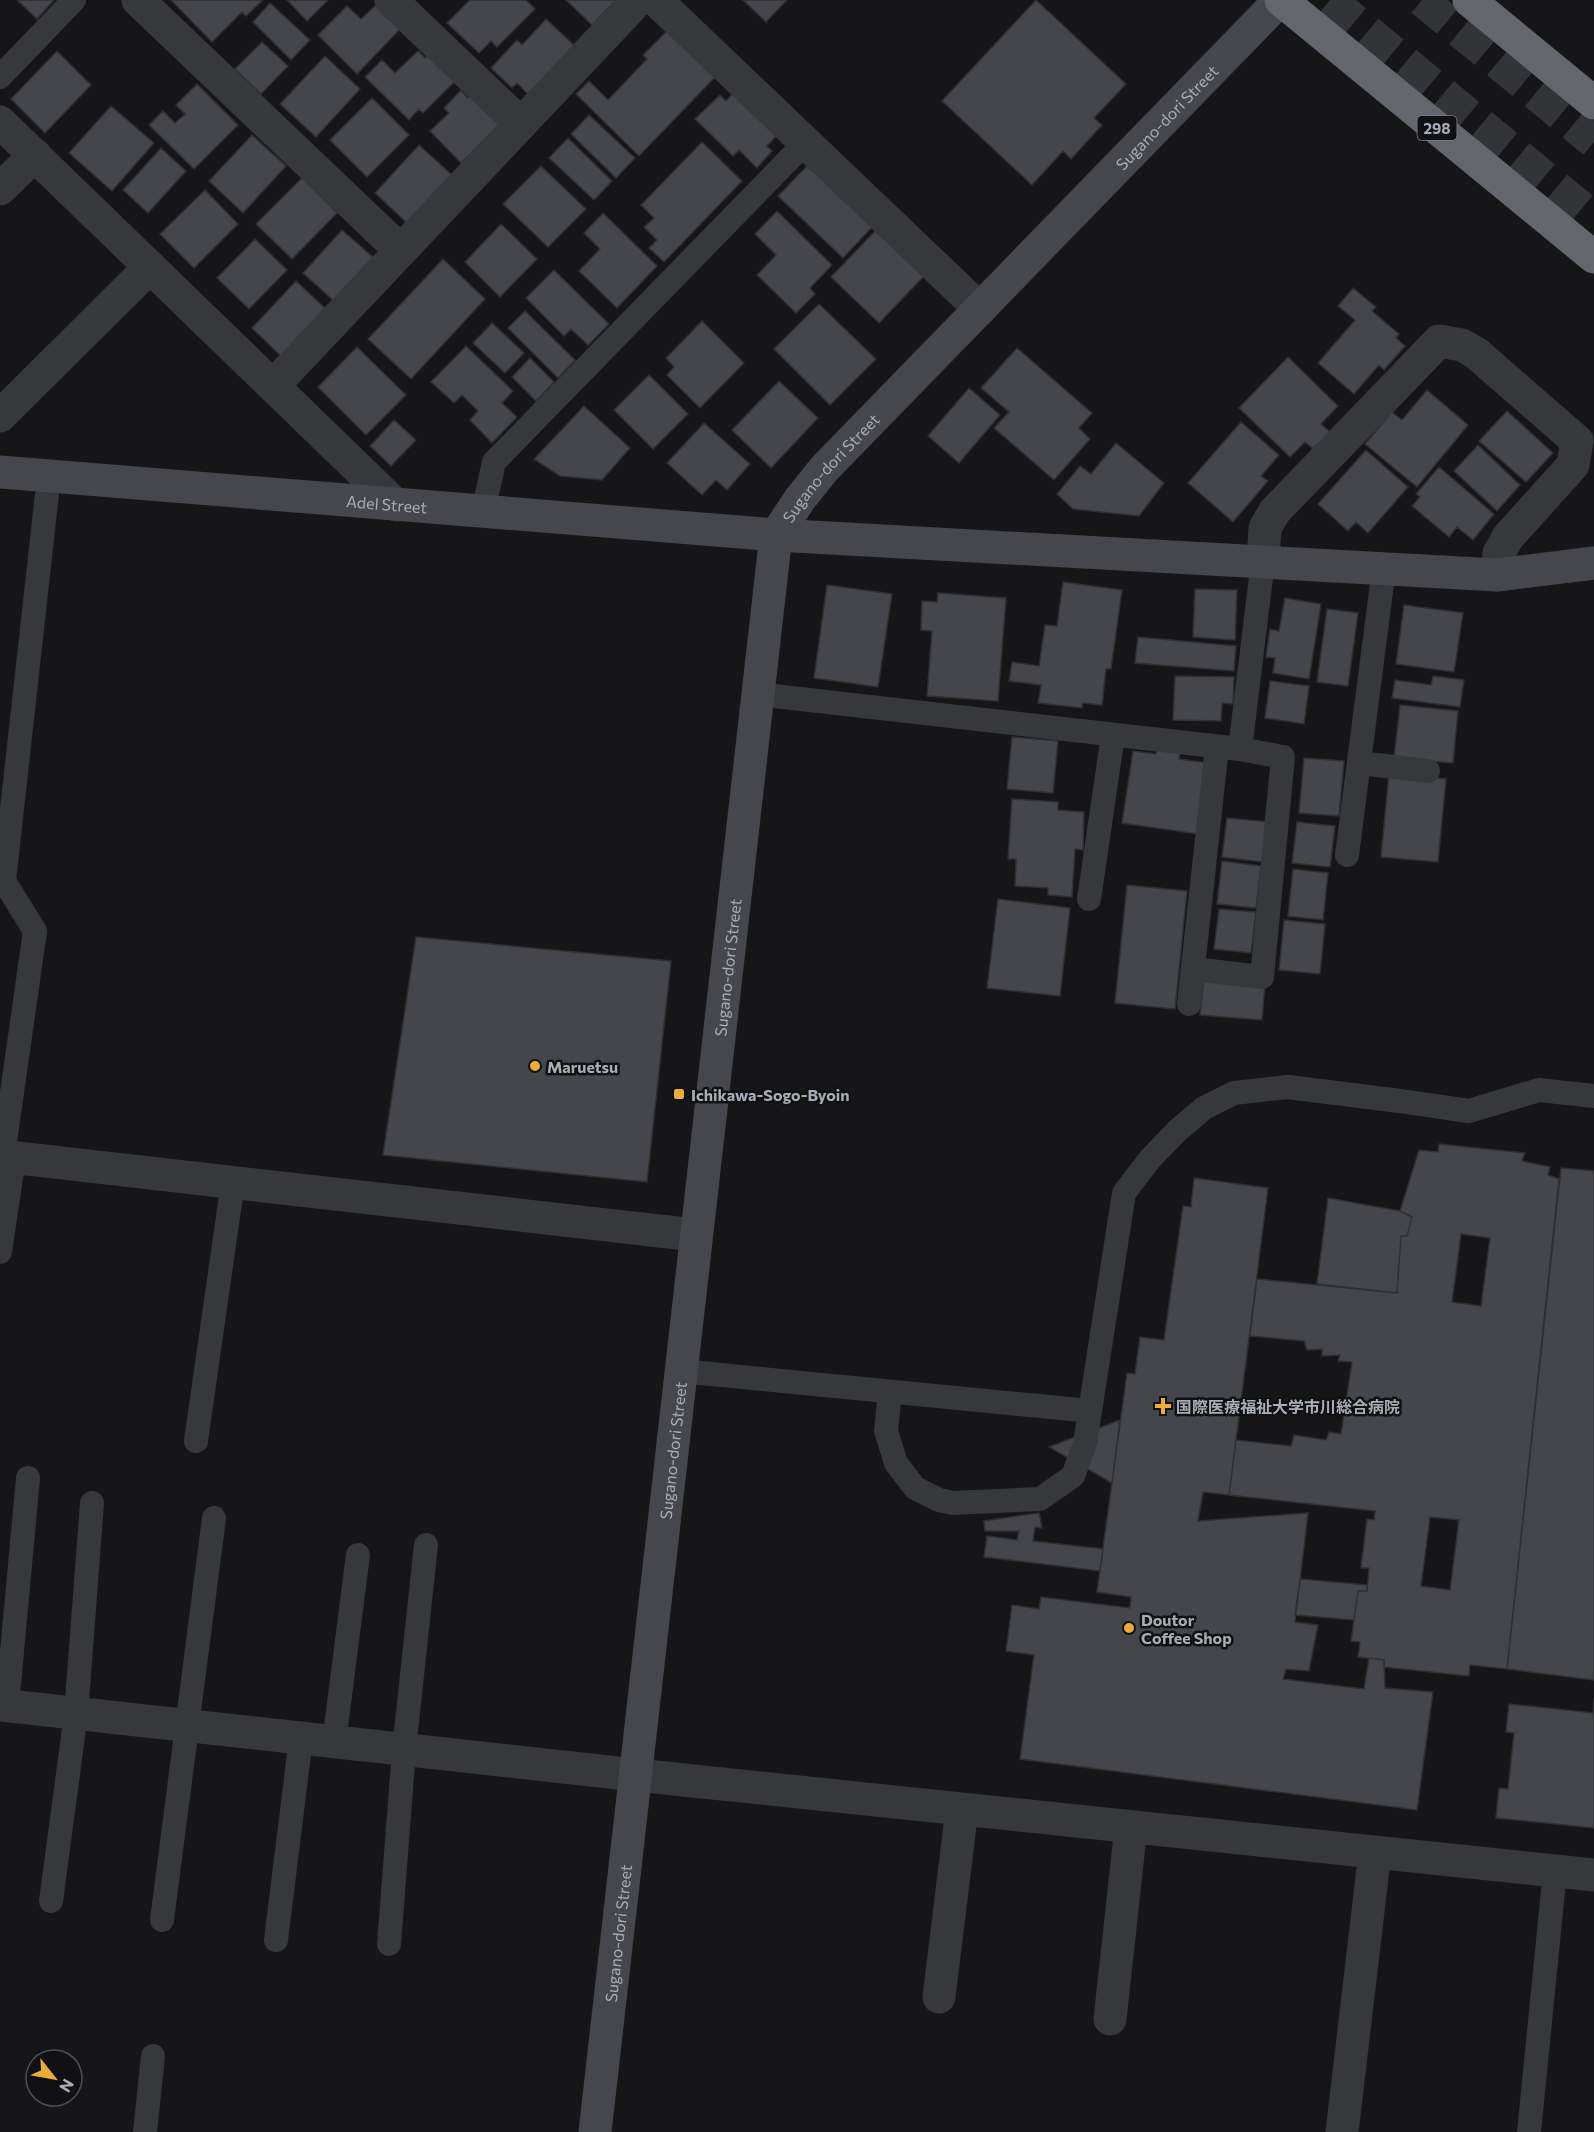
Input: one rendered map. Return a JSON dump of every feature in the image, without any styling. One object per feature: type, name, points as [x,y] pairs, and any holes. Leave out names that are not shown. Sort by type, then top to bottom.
[{"type":"highway","name":"298","points":[[1281,0],[1594,257]]},
{"type":"highway","points":[[1469,0],[1594,103]]},
{"type":"street","points":[[138,0],[401,251]]},
{"type":"street","points":[[391,0],[521,124]]},
{"type":"street","points":[[273,386],[638,0]]},
{"type":"street","points":[[656,0],[980,309]]},
{"type":"street","name":"Sugano-dori Street","points":[[595,2132],[776,535],[824,469],[1281,0]]},
{"type":"street","points":[[0,122],[396,505]]},
{"type":"street","points":[[0,189],[34,155]]},
{"type":"street","points":[[0,416],[150,267]]},
{"type":"street","points":[[1263,561],[1265,528],[1275,511],[1439,341],[1462,345],[1476,353],[1577,441],[1573,465],[1503,545],[1499,553],[1497,575]]},
{"type":"street","name":"Adel Street","points":[[0,472],[776,535],[1497,575],[1594,563]]},
{"type":"street","points":[[5,1157],[695,1235]]},
{"type":"street","points":[[3,1706],[1594,1875]]},
{"type":"street","points":[[939,1997],[962,1809]]},
{"type":"street","points":[[1110,2019],[1131,1827]]},
{"type":"street","points":[[1342,2132],[1375,1852]]},
{"type":"lane","points":[[0,77],[74,0]]},
{"type":"lane","points":[[483,512],[494,462],[806,142]]},
{"type":"lane","points":[[0,1252],[5,1157],[35,931],[4,881],[49,476]]},
{"type":"lane","points":[[1189,1004],[1228,748],[1263,561]]},
{"type":"lane","points":[[1347,855],[1384,568]]},
{"type":"lane","points":[[757,694],[1228,748],[1283,757],[1263,977],[1193,969]]},
{"type":"lane","points":[[1089,899],[1113,735]]},
{"type":"lane","points":[[1359,763],[1428,771]]},
{"type":"lane","points":[[890,1392],[886,1431],[896,1462],[915,1488],[939,1500],[953,1503],[1040,1499],[1073,1476],[1085,1443],[1124,1193],[1150,1159],[1177,1131],[1204,1108],[1234,1093],[1288,1087],[1469,1111],[1539,1090],[1594,1096]]},
{"type":"lane","points":[[196,1441],[233,1182]]},
{"type":"lane","points":[[680,1371],[1090,1411]]},
{"type":"lane","points":[[3,1706],[28,1478]]},
{"type":"lane","points":[[51,1901],[76,1714],[92,1503]]},
{"type":"lane","points":[[162,1920],[189,1726],[214,1518]]},
{"type":"lane","points":[[388,1944],[404,1750],[426,1545]]},
{"type":"lane","points":[[334,1742],[358,1555]]},
{"type":"lane","points":[[276,1940],[301,1738]]},
{"type":"lane","points":[[1528,2132],[1555,1871]]},
{"type":"lane","points":[[146,2132],[153,2056]]},
{"type":"building","points":[[17,0],[54,0],[37,19]]},
{"type":"building","points":[[171,0],[263,0],[246,16],[242,12],[212,42]]},
{"type":"building","points":[[287,0],[328,0],[307,21]]},
{"type":"building","points":[[470,0],[526,0],[535,9],[497,47],[491,41],[479,53],[447,23]]},
{"type":"building","points":[[566,0],[616,0],[592,25]]},
{"type":"building","points":[[743,0],[787,0],[766,22]]},
{"type":"building","points":[[1036,0],[1126,84],[1094,118],[1102,125],[1071,159],[1063,151],[1032,185],[942,101]]},
{"type":"building","points":[[270,3],[310,40],[291,60],[253,22]]},
{"type":"building","points":[[376,5],[400,29],[357,74],[318,35],[347,6],[361,19]]},
{"type":"building","points":[[546,19],[576,47],[530,96],[517,83],[512,88],[491,68],[517,40],[522,45]]},
{"type":"building","points":[[669,29],[717,75],[639,156],[576,94],[589,81],[608,100],[647,59],[643,55]]},
{"type":"building","points":[[262,42],[288,66],[261,94],[235,69]]},
{"type":"building","points":[[57,51],[91,85],[45,133],[11,99]]},
{"type":"building","points":[[418,51],[425,58],[429,54],[456,80],[423,113],[419,109],[409,120],[365,77],[382,60],[395,73]]},
{"type":"building","points":[[325,56],[360,89],[316,137],[280,104]]},
{"type":"building","points":[[197,84],[238,125],[194,169],[149,125],[163,111],[175,123],[185,114],[176,105]]},
{"type":"building","points":[[461,90],[468,98],[473,93],[502,123],[461,163],[430,131],[449,113],[444,108]]},
{"type":"building","points":[[736,90],[780,132],[767,146],[772,151],[757,168],[739,150],[733,156],[695,119],[720,95],[726,101]]},
{"type":"building","points":[[372,98],[409,135],[367,177],[330,140]]},
{"type":"building","points":[[111,106],[154,143],[112,191],[69,153]]},
{"type":"building","points":[[589,115],[635,158],[616,178],[571,134]]},
{"type":"building","points":[[252,135],[286,166],[243,213],[209,181]]},
{"type":"building","points":[[568,138],[612,181],[594,200],[549,158]]},
{"type":"building","points":[[702,142],[742,181],[664,262],[649,248],[657,240],[644,227],[654,218],[641,205]]},
{"type":"building","points":[[419,145],[452,175],[407,223],[375,193]]},
{"type":"building","points":[[161,148],[186,171],[148,213],[123,190]]},
{"type":"building","points":[[811,162],[875,224],[843,258],[778,196]]},
{"type":"building","points":[[541,166],[586,209],[548,247],[503,204]]},
{"type":"building","points":[[302,178],[337,213],[292,259],[256,224]]},
{"type":"building","points":[[205,190],[238,224],[194,268],[160,234]]},
{"type":"building","points":[[777,211],[832,265],[810,288],[815,294],[796,313],[757,275],[776,255],[755,234]]},
{"type":"building","points":[[603,213],[657,266],[617,308],[579,271],[600,249],[584,233]]},
{"type":"building","points":[[501,224],[537,259],[500,297],[465,262]]},
{"type":"building","points":[[878,228],[926,274],[879,323],[831,277]]},
{"type":"building","points":[[342,230],[375,259],[335,302],[303,273]]},
{"type":"building","points":[[255,239],[287,270],[249,309],[217,278]]},
{"type":"building","points":[[443,259],[485,299],[411,379],[368,339]]},
{"type":"building","points":[[554,270],[609,324],[588,345],[571,329],[564,336],[526,298]]},
{"type":"building","points":[[296,281],[329,312],[284,359],[252,328]]},
{"type":"building","points":[[1353,288],[1376,307],[1372,311],[1399,334],[1396,338],[1405,346],[1384,370],[1379,365],[1354,394],[1318,363],[1355,320],[1338,306]]},
{"type":"building","points":[[819,304],[876,359],[830,405],[774,349]]},
{"type":"building","points":[[525,311],[575,360],[558,378],[508,328]]},
{"type":"building","points":[[702,321],[744,363],[700,408],[667,375],[674,367],[666,358]]},
{"type":"building","points":[[492,323],[524,353],[505,373],[473,343]]},
{"type":"building","points":[[466,346],[513,391],[502,403],[517,417],[492,443],[470,420],[478,411],[462,395],[454,403],[431,382]]},
{"type":"building","points":[[357,347],[406,395],[366,435],[318,387]]},
{"type":"building","points":[[1017,348],[1092,413],[1079,428],[1090,439],[1054,480],[994,428],[1009,412],[981,388]]},
{"type":"building","points":[[1288,357],[1338,406],[1321,424],[1330,432],[1313,449],[1305,442],[1290,457],[1239,408]]},
{"type":"building","points":[[530,358],[554,382],[536,401],[512,377]]},
{"type":"building","points":[[649,375],[688,414],[653,449],[614,410]]},
{"type":"building","points":[[779,381],[818,418],[771,468],[732,430]]},
{"type":"building","points":[[969,388],[1000,415],[959,463],[928,436]]},
{"type":"building","points":[[1427,390],[1468,425],[1417,487],[1365,444],[1392,412],[1402,420]]},
{"type":"building","points":[[584,406],[630,448],[602,480],[560,476],[534,459]]},
{"type":"building","points":[[1507,411],[1553,453],[1526,482],[1479,441]]},
{"type":"building","points":[[394,420],[416,440],[391,466],[370,446]]},
{"type":"building","points":[[1241,422],[1279,455],[1261,476],[1268,481],[1233,522],[1188,483]]},
{"type":"building","points":[[704,423],[750,464],[727,490],[716,480],[702,495],[667,463]]},
{"type":"building","points":[[1116,443],[1164,483],[1139,516],[1073,509],[1057,494],[1080,466],[1091,474]]},
{"type":"building","points":[[1478,445],[1520,485],[1497,511],[1454,471]]},
{"type":"building","points":[[1366,450],[1408,487],[1368,533],[1356,522],[1348,531],[1318,504]]},
{"type":"building","points":[[1439,467],[1494,514],[1473,540],[1457,527],[1449,537],[1412,506],[1420,497],[1416,494]]},
{"type":"building","points":[[1063,582],[1122,590],[1111,669],[1106,669],[1102,705],[1083,703],[1082,708],[1038,703],[1041,685],[1009,681],[1012,662],[1039,666],[1045,625],[1057,626]]},
{"type":"building","points":[[827,585],[892,594],[878,687],[814,678]]},
{"type":"building","points":[[1195,589],[1237,590],[1235,640],[1193,637]]},
{"type":"building","points":[[938,593],[1006,598],[998,701],[927,696],[932,631],[921,630],[922,601],[937,602]]},
{"type":"building","points":[[1285,598],[1321,604],[1309,679],[1273,673],[1275,658],[1266,657],[1270,629],[1279,631]]},
{"type":"building","points":[[1404,605],[1463,613],[1454,672],[1396,664]]},
{"type":"building","points":[[1327,609],[1358,613],[1348,686],[1317,682]]},
{"type":"building","points":[[1138,637],[1236,646],[1234,671],[1135,663]]},
{"type":"building","points":[[1175,676],[1234,677],[1233,704],[1222,703],[1221,721],[1173,720]]},
{"type":"building","points":[[1433,676],[1464,680],[1460,707],[1392,698],[1395,680],[1431,685]]},
{"type":"building","points":[[1270,681],[1309,686],[1304,724],[1265,718]]},
{"type":"building","points":[[1400,705],[1458,711],[1453,763],[1394,758]]},
{"type":"building","points":[[1012,737],[1058,741],[1053,793],[1007,789]]},
{"type":"building","points":[[1157,747],[1180,750],[1179,759],[1208,763],[1198,834],[1122,823],[1133,751],[1156,754]]},
{"type":"building","points":[[1304,758],[1344,761],[1339,816],[1299,813]]},
{"type":"building","points":[[1389,774],[1446,779],[1438,862],[1381,857]]},
{"type":"building","points":[[1012,799],[1058,802],[1058,810],[1084,812],[1083,850],[1075,849],[1072,897],[1048,895],[1048,888],[1015,886],[1016,859],[1008,859]]},
{"type":"building","points":[[1227,818],[1269,822],[1264,862],[1222,857]]},
{"type":"building","points":[[1297,822],[1335,826],[1330,867],[1292,863]]},
{"type":"building","points":[[1222,861],[1261,866],[1256,908],[1217,904]]},
{"type":"building","points":[[1293,869],[1328,873],[1323,920],[1288,916]]},
{"type":"building","points":[[1127,885],[1187,891],[1175,1009],[1115,1003]]},
{"type":"building","points":[[998,899],[1070,908],[1060,996],[987,988]]},
{"type":"building","points":[[1219,909],[1256,912],[1251,953],[1214,949]]},
{"type":"building","points":[[1284,920],[1325,924],[1320,974],[1279,970]]},
{"type":"building","points":[[416,937],[671,961],[647,1182],[383,1155]]},
{"type":"building","points":[[1204,978],[1265,984],[1262,1020],[1200,1015]]},
{"type":"building","points":[[1439,1144],[1525,1153],[1522,1161],[1550,1167],[1548,1175],[1559,1179],[1507,1669],[1470,1665],[1469,1676],[1384,1667],[1384,1660],[1358,1657],[1360,1642],[1351,1641],[1358,1591],[1367,1591],[1369,1568],[1361,1568],[1367,1519],[1374,1520],[1375,1511],[1229,1495],[1236,1440],[1291,1446],[1294,1435],[1326,1440],[1329,1432],[1341,1434],[1352,1362],[1338,1361],[1340,1355],[1322,1356],[1322,1349],[1307,1350],[1304,1341],[1250,1336],[1257,1279],[1397,1293],[1401,1236],[1407,1236],[1412,1217],[1400,1211],[1419,1150],[1438,1152]],"holes":[[[1461,1234],[1490,1238],[1481,1306],[1452,1302]],[[1430,1517],[1459,1520],[1450,1590],[1421,1586]]]},
{"type":"building","points":[[1561,1168],[1594,1171],[1594,1680],[1507,1669]]},
{"type":"building","points":[[1194,1178],[1268,1188],[1229,1495],[1203,1492],[1198,1521],[1308,1513],[1295,1622],[1318,1625],[1309,1671],[1286,1669],[1283,1679],[1364,1689],[1369,1658],[1384,1660],[1385,1688],[1433,1692],[1417,1810],[1020,1759],[1034,1655],[1006,1651],[1012,1605],[1039,1609],[1041,1597],[1130,1608],[1131,1597],[1097,1592],[1127,1373],[1135,1374],[1140,1337],[1164,1340],[1183,1206],[1191,1207]]},
{"type":"building","points":[[1328,1198],[1400,1211],[1412,1217],[1407,1236],[1401,1236],[1397,1293],[1317,1284]]},
{"type":"building","points":[[1120,1420],[1112,1483],[1049,1447]]},
{"type":"building","points":[[1039,1513],[1042,1528],[1035,1527],[1033,1541],[1103,1549],[1100,1571],[984,1557],[987,1536],[1017,1540],[1019,1531],[985,1531],[984,1521]]},
{"type":"building","points":[[1300,1579],[1367,1585],[1367,1591],[1358,1591],[1354,1620],[1295,1615]]},
{"type":"building","points":[[1594,1698],[1594,1828],[1496,1818],[1499,1788],[1508,1789],[1514,1733],[1506,1732],[1509,1704],[1593,1713]]},
{"type":"tunnel","points":[[1330,0],[1594,218]]},
{"type":"tunnel","points":[[1422,0],[1594,142]]},
{"type":"place","name":"Maruetsu","points":[[535,1066]]},
{"type":"place","name":"Ichikawa-Sogo-Byoin","points":[[679,1094]]},
{"type":"place","name":"国際医療福祉大学市川総合病院","points":[[1163,1406]]},
{"type":"place","name":"Doutor Coffee Shop","points":[[1129,1628]]}]
